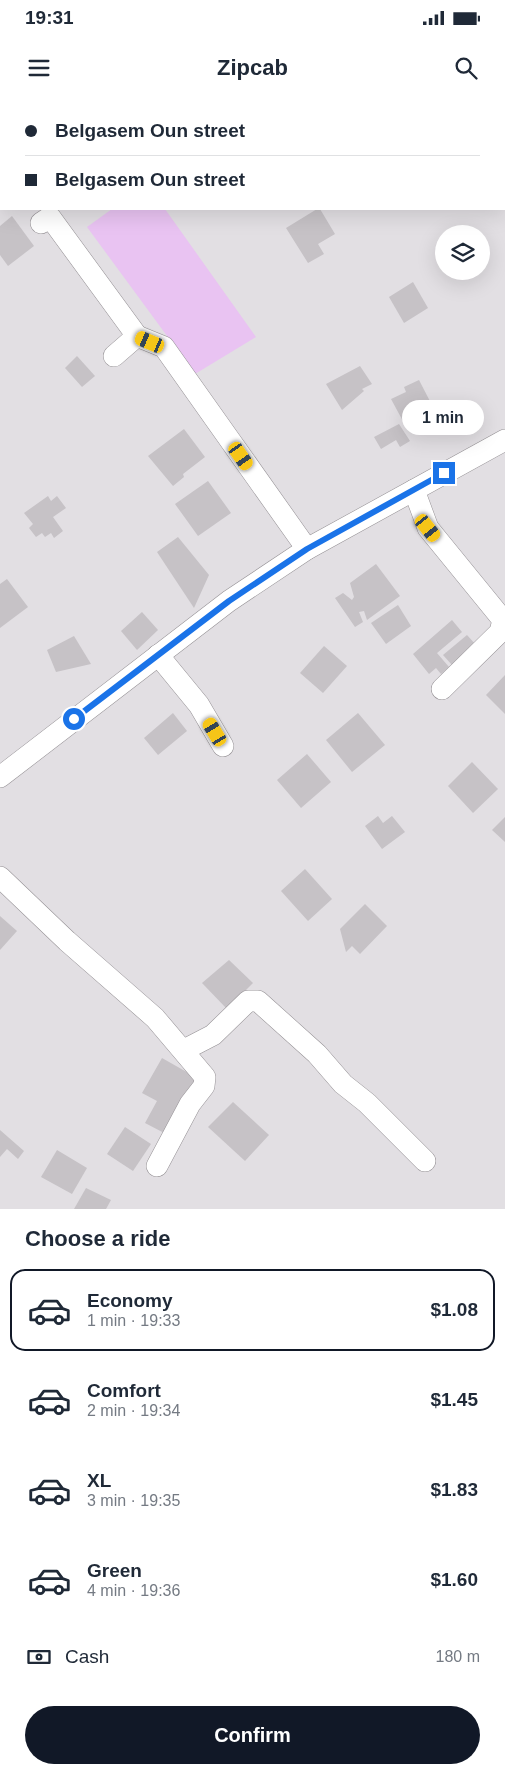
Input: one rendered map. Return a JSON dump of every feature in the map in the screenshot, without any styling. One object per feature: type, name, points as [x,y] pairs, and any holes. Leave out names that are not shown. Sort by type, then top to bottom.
[{"type":"street","points":[[41,223],[50,217],[137,336],[164,348],[307,549]]},
{"type":"street","points":[[114,356],[137,336]]},
{"type":"street","points":[[0,777],[229,601],[307,549],[505,440]]},
{"type":"street","points":[[414,490],[428,528],[503,620],[500,632],[442,689]]},
{"type":"street","points":[[158,655],[199,705],[223,746]]},
{"type":"street","points":[[0,877],[67,940],[156,1018],[205,1077],[205,1083],[190,1104],[157,1166]]},
{"type":"street","points":[[184,1050],[213,1035],[248,1001],[258,1001],[317,1054],[343,1084],[367,1103],[425,1161]]},
{"type":"shaded area","points":[[111,210],[166,210],[256,337],[195,374],[87,227]]},
{"type":"building","points":[[315,210],[321,210],[335,234],[318,244],[324,254],[308,263],[286,228]]},
{"type":"building","points":[[12,216],[34,246],[8,266],[0,255],[0,226]]},
{"type":"building","points":[[413,282],[428,308],[404,323],[389,297]]},
{"type":"building","points":[[77,356],[95,376],[82,387],[65,368]]},
{"type":"building","points":[[360,366],[372,384],[362,389],[364,391],[342,410],[326,384]]},
{"type":"building","points":[[419,380],[434,409],[404,423],[391,399],[406,392],[404,387]]},
{"type":"building","points":[[399,424],[410,441],[400,447],[396,440],[381,449],[374,437]]},
{"type":"building","points":[[184,429],[205,457],[183,474],[184,477],[173,486],[148,456]]},
{"type":"building","points":[[208,481],[231,513],[198,536],[175,504]]},
{"type":"building","points":[[48,496],[51,501],[57,496],[66,508],[53,517],[63,531],[54,538],[51,533],[45,537],[42,533],[36,537],[29,528],[33,524],[24,513]]},
{"type":"building","points":[[178,537],[209,575],[194,608],[157,552]]},
{"type":"building","points":[[376,564],[400,596],[367,620],[364,611],[359,612],[363,622],[355,627],[335,598],[343,593],[352,600],[354,597],[350,583]]},
{"type":"building","points":[[7,579],[28,607],[0,628],[0,584]]},
{"type":"building","points":[[398,605],[411,626],[386,644],[371,623]]},
{"type":"building","points":[[142,612],[158,630],[137,650],[121,631]]},
{"type":"building","points":[[452,620],[462,632],[437,653],[449,667],[441,674],[436,668],[429,674],[413,654]]},
{"type":"building","points":[[467,635],[476,645],[452,665],[443,655]]},
{"type":"building","points":[[74,636],[91,664],[56,672],[47,650]]},
{"type":"building","points":[[324,646],[347,666],[323,693],[300,673]]},
{"type":"building","points":[[505,675],[505,714],[486,695]]},
{"type":"building","points":[[173,713],[187,731],[158,755],[144,738]]},
{"type":"building","points":[[358,713],[385,745],[352,772],[326,740]]},
{"type":"building","points":[[307,754],[331,782],[301,808],[277,780]]},
{"type":"building","points":[[472,762],[498,789],[473,813],[448,786]]},
{"type":"building","points":[[378,816],[383,823],[392,816],[405,832],[382,849],[365,826]]},
{"type":"building","points":[[505,817],[505,842],[492,830]]},
{"type":"building","points":[[305,869],[332,899],[308,921],[281,891]]},
{"type":"building","points":[[365,904],[387,926],[360,954],[352,946],[346,952],[340,929]]},
{"type":"building","points":[[0,916],[17,931],[0,950]]},
{"type":"building","points":[[229,960],[253,983],[227,1009],[202,983]]},
{"type":"building","points":[[162,1058],[199,1079],[168,1135],[145,1123],[157,1101],[142,1093]]},
{"type":"building","points":[[233,1102],[269,1135],[245,1161],[208,1127]]},
{"type":"building","points":[[125,1127],[151,1144],[133,1171],[107,1154]]},
{"type":"building","points":[[0,1130],[24,1151],[18,1159],[7,1149],[0,1157]]},
{"type":"building","points":[[57,1150],[87,1168],[72,1194],[41,1177]]},
{"type":"building","points":[[86,1188],[111,1200],[106,1209],[74,1209]]},
{"type":"route","points":[[74,719],[229,601],[307,549],[444,473]]}]
